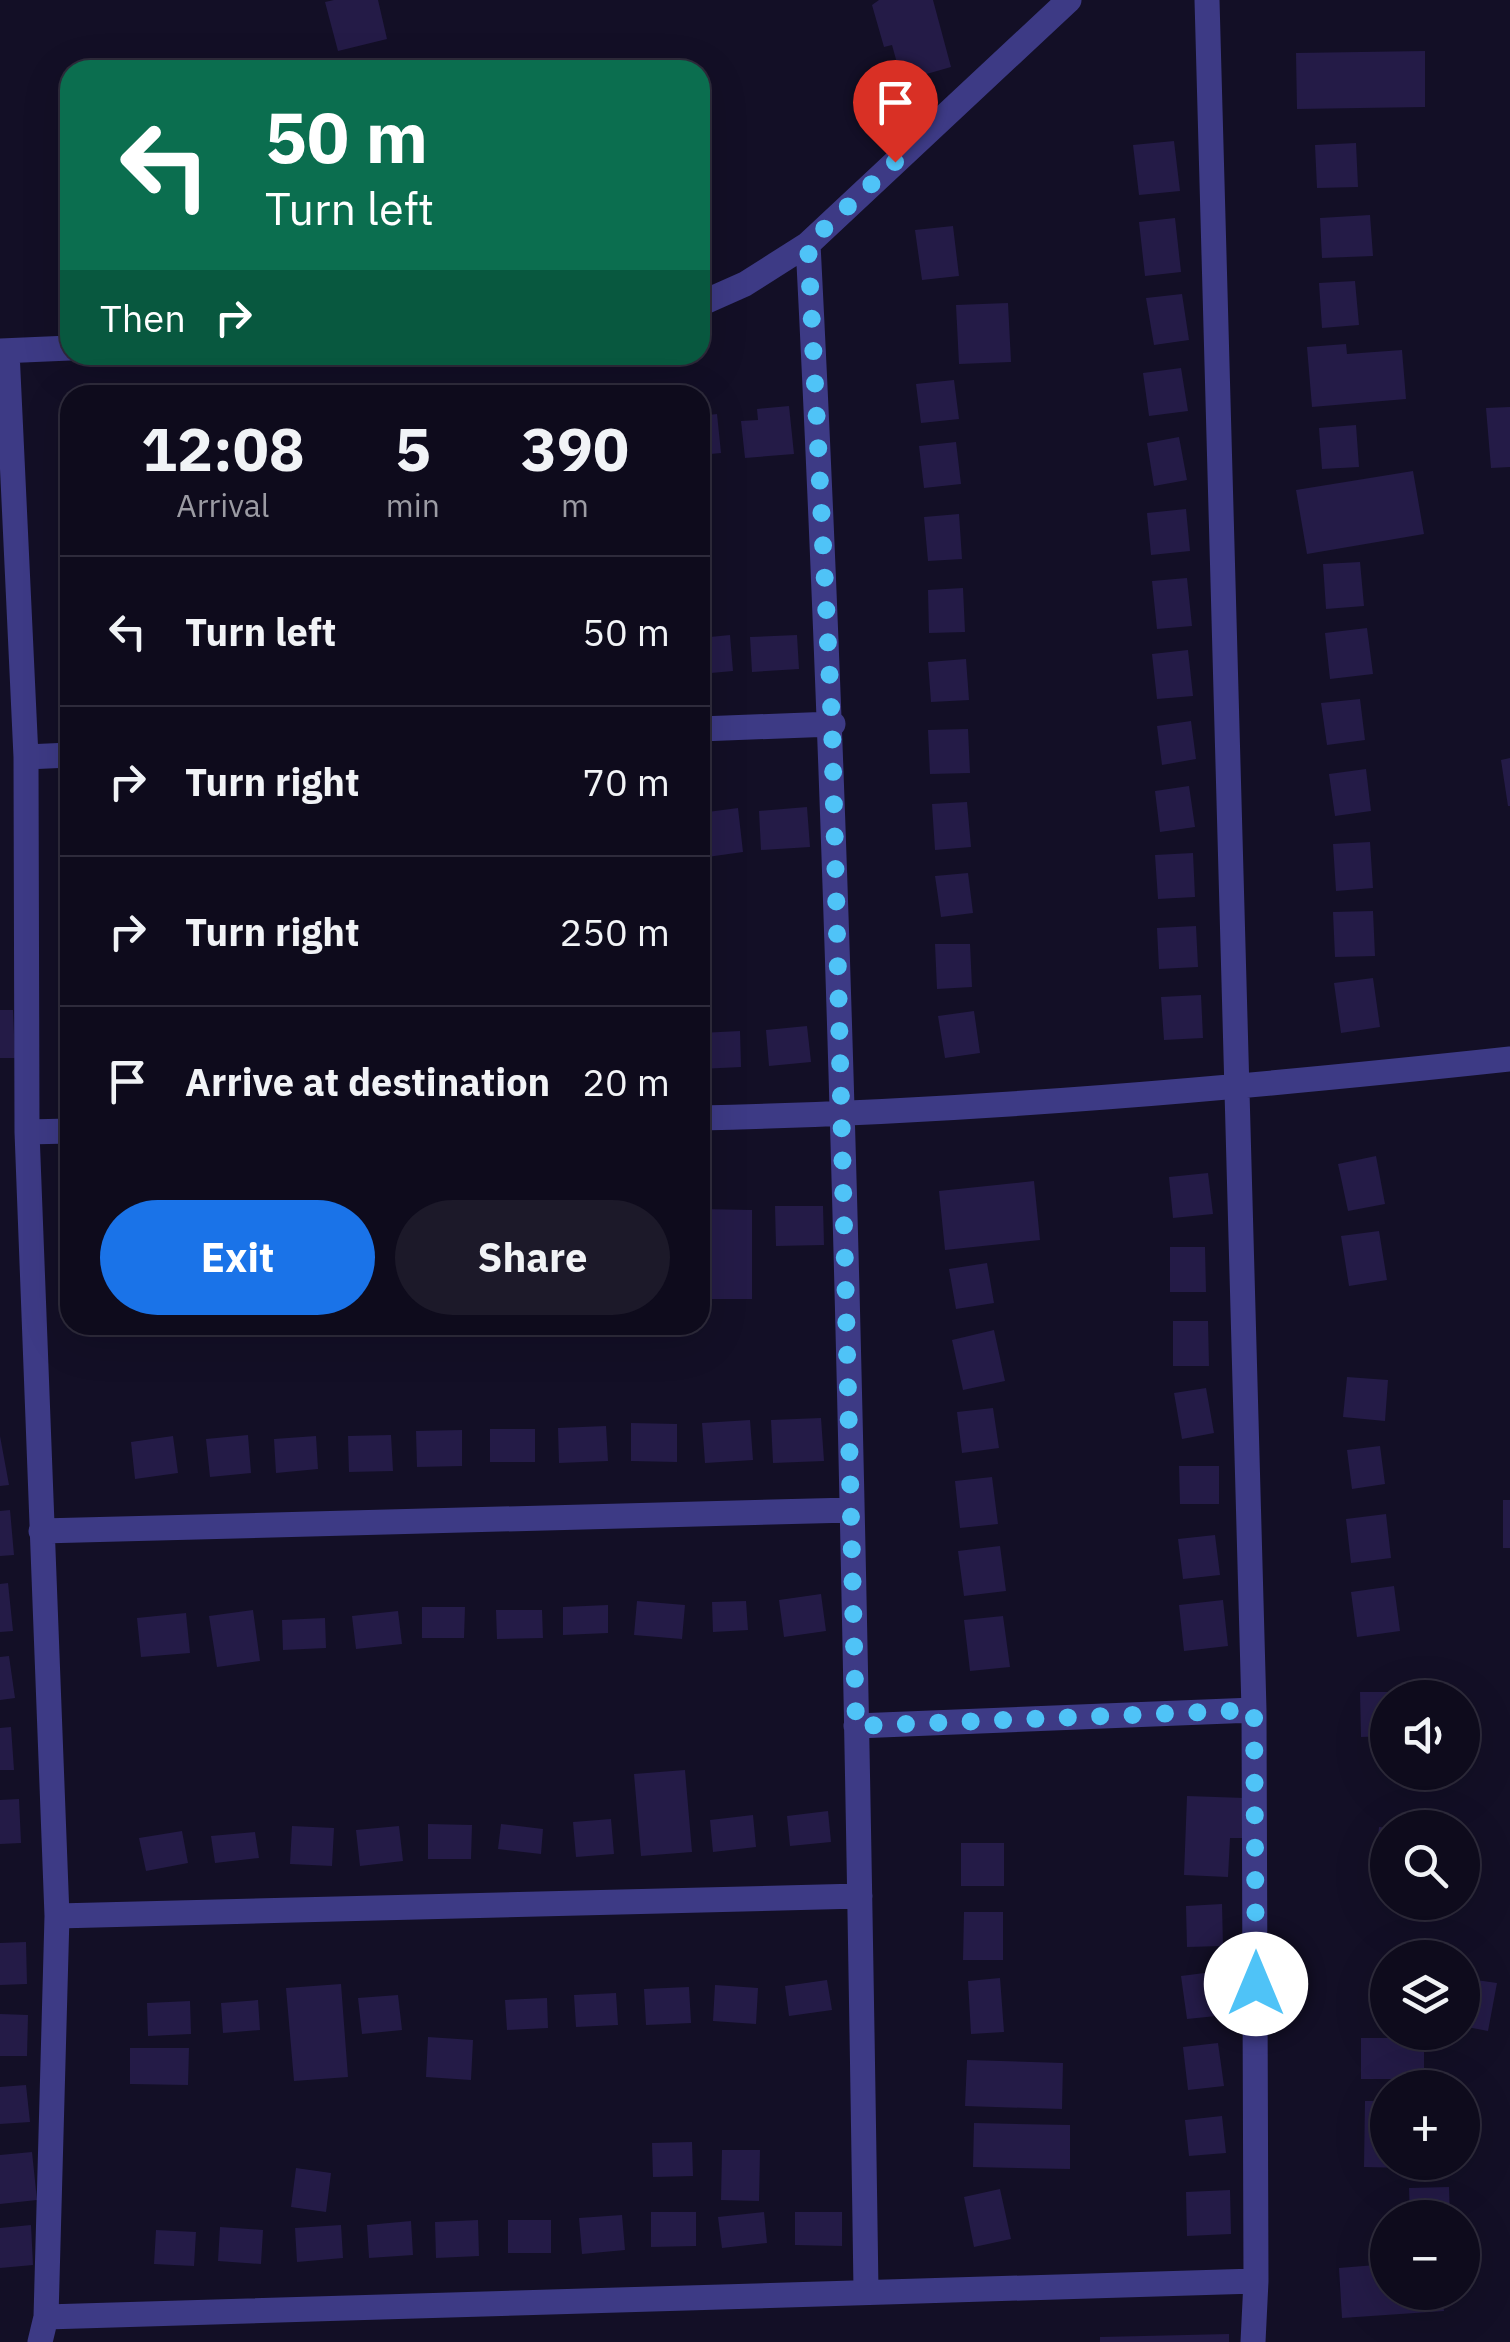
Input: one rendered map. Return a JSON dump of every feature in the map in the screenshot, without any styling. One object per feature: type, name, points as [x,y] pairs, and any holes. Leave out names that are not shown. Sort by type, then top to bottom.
[{"type":"street","points":[[710,300],[745,284],[808,244],[1069,0]]},
{"type":"street","points":[[1207,0],[1254,1710],[1256,2281],[1252,2342]]},
{"type":"street","points":[[808,244],[832,724],[845,1114],[866,2290]]},
{"type":"street","points":[[60,348],[4,351],[26,757],[26,1132],[57,1916],[43,2329],[866,2290],[1256,2281]]},
{"type":"street","points":[[710,730],[832,724]]},
{"type":"street","points":[[26,757],[60,755]]},
{"type":"street","points":[[710,1118],[845,1114],[1239,1085],[1510,1059]]},
{"type":"street","points":[[26,1132],[60,1131]]},
{"type":"street","points":[[41,1531],[852,1510]]},
{"type":"street","points":[[856,1726],[1254,1710]]},
{"type":"street","points":[[57,1916],[860,1896]]},
{"type":"building","points":[[378,0],[387,39],[338,51],[325,2]]},
{"type":"building","points":[[879,0],[933,0],[951,67],[902,81],[892,45],[884,47],[872,5]]},
{"type":"building","points":[[1425,51],[1425,107],[1297,109],[1296,53]]},
{"type":"building","points":[[1174,141],[1180,191],[1139,195],[1133,145]]},
{"type":"building","points":[[1356,143],[1358,187],[1317,188],[1315,145]]},
{"type":"building","points":[[1370,215],[1373,256],[1322,258],[1320,218]]},
{"type":"building","points":[[1175,218],[1181,272],[1145,276],[1139,222]]},
{"type":"building","points":[[953,226],[959,276],[922,280],[915,230]]},
{"type":"building","points":[[1355,281],[1359,325],[1322,328],[1319,283]]},
{"type":"building","points":[[1182,294],[1189,340],[1154,345],[1146,298]]},
{"type":"building","points":[[1008,303],[1011,362],[959,364],[956,305]]},
{"type":"building","points":[[1346,344],[1347,354],[1402,350],[1406,399],[1312,407],[1307,347]]},
{"type":"building","points":[[1181,368],[1188,411],[1149,416],[1143,373]]},
{"type":"building","points":[[954,380],[959,419],[921,423],[916,384]]},
{"type":"building","points":[[789,406],[794,454],[745,458],[741,421],[758,420],[757,409]]},
{"type":"building","points":[[1510,407],[1510,467],[1491,468],[1486,408]]},
{"type":"building","points":[[717,414],[721,453],[710,454],[710,415]]},
{"type":"building","points":[[1356,425],[1359,467],[1322,469],[1319,428]]},
{"type":"building","points":[[1179,437],[1187,480],[1154,486],[1147,443]]},
{"type":"building","points":[[956,442],[961,484],[924,488],[919,446]]},
{"type":"building","points":[[1413,471],[1424,534],[1307,554],[1296,490]]},
{"type":"building","points":[[1186,509],[1190,551],[1151,555],[1147,513]]},
{"type":"building","points":[[959,514],[962,559],[928,561],[924,517]]},
{"type":"building","points":[[1360,562],[1364,606],[1326,609],[1323,564]]},
{"type":"building","points":[[1187,578],[1192,626],[1157,629],[1152,581]]},
{"type":"building","points":[[963,588],[965,632],[929,633],[928,590]]},
{"type":"building","points":[[1367,628],[1373,674],[1330,679],[1325,633]]},
{"type":"building","points":[[730,635],[733,671],[710,673],[710,637]]},
{"type":"building","points":[[797,635],[799,669],[752,672],[750,637]]},
{"type":"building","points":[[1188,650],[1193,696],[1157,699],[1152,654]]},
{"type":"building","points":[[966,659],[969,700],[931,702],[928,662]]},
{"type":"building","points":[[1360,699],[1365,740],[1327,745],[1321,703]]},
{"type":"building","points":[[1191,721],[1196,759],[1162,765],[1157,726]]},
{"type":"building","points":[[968,729],[970,773],[930,774],[928,730]]},
{"type":"building","points":[[1510,758],[1510,806],[1508,806],[1501,760]]},
{"type":"building","points":[[1366,769],[1371,811],[1335,816],[1329,774]]},
{"type":"building","points":[[1189,786],[1195,827],[1160,832],[1155,791]]},
{"type":"building","points":[[967,802],[971,847],[935,850],[932,804]]},
{"type":"building","points":[[807,807],[810,847],[761,850],[759,811]]},
{"type":"building","points":[[738,808],[743,852],[710,857],[710,812]]},
{"type":"building","points":[[1370,842],[1373,888],[1336,891],[1333,844]]},
{"type":"building","points":[[1193,853],[1195,897],[1158,899],[1155,855]]},
{"type":"building","points":[[968,873],[973,913],[941,917],[935,876]]},
{"type":"building","points":[[1373,911],[1375,956],[1335,957],[1333,912]]},
{"type":"building","points":[[1196,926],[1198,967],[1159,969],[1157,928]]},
{"type":"building","points":[[935,944],[970,944],[972,987],[937,989]]},
{"type":"building","points":[[1373,978],[1380,1027],[1341,1033],[1334,983]]},
{"type":"building","points":[[1201,995],[1203,1038],[1164,1040],[1161,997]]},
{"type":"building","points":[[0,1010],[13,1010],[15,1058],[0,1058]]},
{"type":"building","points":[[974,1011],[980,1053],[945,1058],[938,1016]]},
{"type":"building","points":[[807,1026],[811,1062],[769,1066],[766,1030]]},
{"type":"building","points":[[740,1031],[741,1067],[710,1069],[710,1032]]},
{"type":"building","points":[[1376,1156],[1385,1204],[1348,1211],[1338,1164]]},
{"type":"building","points":[[1208,1173],[1213,1214],[1173,1218],[1169,1177]]},
{"type":"building","points":[[1034,1181],[1040,1240],[945,1250],[939,1191]]},
{"type":"building","points":[[775,1206],[823,1206],[824,1245],[776,1246]]},
{"type":"building","points":[[710,1209],[752,1210],[752,1299],[710,1299]]},
{"type":"building","points":[[1379,1231],[1387,1280],[1349,1286],[1341,1236]]},
{"type":"building","points":[[1170,1247],[1205,1247],[1206,1292],[1170,1292]]},
{"type":"building","points":[[987,1263],[994,1303],[956,1309],[949,1269]]},
{"type":"building","points":[[1173,1321],[1208,1321],[1209,1366],[1173,1366]]},
{"type":"building","points":[[994,1330],[1005,1381],[963,1390],[952,1340]]},
{"type":"building","points":[[1347,1377],[1388,1380],[1385,1421],[1343,1417]]},
{"type":"building","points":[[1206,1388],[1214,1433],[1182,1439],[1174,1393]]},
{"type":"building","points":[[993,1408],[999,1448],[962,1453],[957,1412]]},
{"type":"building","points":[[821,1418],[824,1461],[773,1463],[771,1420]]},
{"type":"building","points":[[750,1420],[753,1460],[705,1463],[702,1423]]},
{"type":"building","points":[[631,1423],[677,1424],[677,1462],[631,1461]]},
{"type":"building","points":[[606,1426],[608,1461],[559,1463],[558,1428]]},
{"type":"building","points":[[490,1429],[535,1429],[535,1462],[490,1462]]},
{"type":"building","points":[[462,1430],[462,1466],[417,1467],[416,1431]]},
{"type":"building","points":[[248,1435],[251,1473],[210,1477],[206,1439]]},
{"type":"building","points":[[391,1435],[393,1471],[349,1472],[348,1436]]},
{"type":"building","points":[[0,1436],[9,1485],[0,1486]]},
{"type":"building","points":[[173,1436],[178,1473],[135,1479],[131,1442]]},
{"type":"building","points":[[316,1436],[318,1469],[276,1473],[274,1439]]},
{"type":"building","points":[[1380,1446],[1385,1484],[1352,1489],[1347,1450]]},
{"type":"building","points":[[1179,1466],[1219,1466],[1219,1504],[1180,1504]]},
{"type":"building","points":[[992,1477],[998,1524],[960,1528],[955,1481]]},
{"type":"building","points":[[1503,1500],[1510,1500],[1510,1548],[1503,1548]]},
{"type":"building","points":[[10,1510],[14,1555],[0,1556],[0,1511]]},
{"type":"building","points":[[1386,1514],[1391,1558],[1351,1563],[1346,1519]]},
{"type":"building","points":[[1215,1535],[1220,1575],[1183,1579],[1178,1539]]},
{"type":"building","points":[[1000,1546],[1006,1591],[964,1596],[958,1551]]},
{"type":"building","points":[[8,1583],[13,1631],[0,1632],[0,1584]]},
{"type":"building","points":[[1394,1586],[1400,1631],[1357,1637],[1351,1592]]},
{"type":"building","points":[[821,1594],[826,1631],[784,1637],[779,1600]]},
{"type":"building","points":[[1223,1600],[1228,1646],[1184,1651],[1179,1605]]},
{"type":"building","points":[[637,1601],[685,1605],[682,1639],[634,1635]]},
{"type":"building","points":[[746,1601],[748,1630],[713,1632],[712,1602]]},
{"type":"building","points":[[608,1605],[608,1633],[563,1635],[563,1607]]},
{"type":"building","points":[[422,1607],[465,1607],[464,1638],[422,1638]]},
{"type":"building","points":[[253,1610],[260,1661],[217,1667],[209,1616]]},
{"type":"building","points":[[496,1610],[542,1610],[543,1638],[497,1639]]},
{"type":"building","points":[[398,1611],[402,1644],[356,1649],[352,1616]]},
{"type":"building","points":[[186,1613],[190,1653],[141,1657],[137,1618]]},
{"type":"building","points":[[1003,1616],[1010,1667],[970,1671],[964,1620]]},
{"type":"building","points":[[325,1618],[326,1648],[283,1650],[282,1620]]},
{"type":"building","points":[[9,1656],[15,1698],[0,1700],[0,1657]]},
{"type":"building","points":[[1360,1692],[1370,1692],[1370,1737],[1361,1737]]},
{"type":"building","points":[[11,1727],[14,1770],[0,1770],[0,1728]]},
{"type":"building","points":[[685,1770],[692,1852],[641,1856],[634,1774]]},
{"type":"building","points":[[1187,1796],[1245,1798],[1244,1838],[1230,1838],[1228,1877],[1184,1875]]},
{"type":"building","points":[[19,1799],[21,1843],[0,1844],[0,1800]]},
{"type":"building","points":[[828,1811],[831,1842],[790,1846],[787,1816]]},
{"type":"building","points":[[753,1815],[756,1847],[713,1852],[710,1820]]},
{"type":"building","points":[[611,1819],[614,1854],[576,1857],[573,1822]]},
{"type":"building","points":[[428,1824],[472,1825],[471,1859],[428,1859]]},
{"type":"building","points":[[501,1824],[543,1829],[541,1854],[498,1849]]},
{"type":"building","points":[[292,1826],[334,1828],[332,1866],[290,1864]]},
{"type":"building","points":[[399,1826],[403,1861],[360,1866],[356,1830]]},
{"type":"building","points":[[182,1831],[188,1863],[146,1871],[139,1838]]},
{"type":"building","points":[[255,1832],[259,1858],[215,1863],[211,1836]]},
{"type":"building","points":[[961,1843],[1004,1843],[1004,1886],[961,1886]]},
{"type":"building","points":[[1222,1904],[1223,1946],[1187,1947],[1186,1906]]},
{"type":"building","points":[[964,1912],[1003,1912],[1003,1960],[963,1960]]},
{"type":"building","points":[[26,1942],[27,1984],[0,1985],[0,1943]]},
{"type":"building","points":[[1220,1971],[1226,2015],[1187,2019],[1181,1976]]},
{"type":"building","points":[[1000,1978],[1004,2032],[971,2034],[968,1981]]},
{"type":"building","points":[[827,1980],[832,2010],[789,2016],[785,1986]]},
{"type":"building","points":[[1480,1981],[1497,1983],[1488,2031],[1480,2029]]},
{"type":"building","points":[[341,1984],[348,2077],[294,2081],[286,1988]]},
{"type":"building","points":[[715,1985],[758,1988],[756,2024],[713,2021]]},
{"type":"building","points":[[689,1987],[691,2023],[646,2025],[644,1989]]},
{"type":"building","points":[[616,1993],[618,2025],[576,2027],[574,1995]]},
{"type":"building","points":[[398,1995],[402,2030],[362,2034],[358,1998]]},
{"type":"building","points":[[547,1998],[548,2028],[507,2030],[505,2000]]},
{"type":"building","points":[[258,2000],[260,2030],[223,2033],[221,2003]]},
{"type":"building","points":[[190,2001],[191,2034],[148,2036],[147,2003]]},
{"type":"building","points":[[0,2014],[28,2015],[27,2056],[0,2056]]},
{"type":"building","points":[[428,2037],[473,2040],[471,2080],[426,2077]]},
{"type":"building","points":[[1361,2038],[1370,2038],[1370,2050],[1424,2050],[1424,2070],[1370,2070],[1370,2079],[1361,2079]]},
{"type":"building","points":[[1218,2043],[1224,2086],[1188,2090],[1183,2047]]},
{"type":"building","points":[[130,2048],[189,2048],[188,2085],[130,2084]]},
{"type":"building","points":[[967,2060],[1063,2063],[1062,2109],[965,2106]]},
{"type":"building","points":[[26,2085],[30,2122],[0,2124],[0,2087]]},
{"type":"building","points":[[1365,2101],[1370,2101],[1370,2167],[1364,2167]]},
{"type":"building","points":[[1222,2116],[1226,2153],[1189,2156],[1185,2120]]},
{"type":"building","points":[[974,2123],[1070,2125],[1070,2169],[973,2167]]},
{"type":"building","points":[[692,2142],[693,2176],[653,2177],[652,2143]]},
{"type":"building","points":[[722,2150],[760,2150],[759,2201],[721,2200]]},
{"type":"building","points":[[32,2152],[37,2200],[0,2204],[0,2155]]},
{"type":"building","points":[[296,2168],[331,2173],[326,2212],[291,2207]]},
{"type":"building","points":[[1449,2187],[1449,2200],[1409,2200],[1409,2188]]},
{"type":"building","points":[[1000,2189],[1011,2239],[974,2247],[964,2197]]},
{"type":"building","points":[[1230,2190],[1231,2234],[1187,2236],[1186,2192]]},
{"type":"building","points":[[651,2212],[696,2212],[696,2246],[651,2247]]},
{"type":"building","points":[[764,2212],[767,2243],[722,2248],[718,2217]]},
{"type":"building","points":[[795,2212],[842,2212],[842,2246],[795,2245]]},
{"type":"building","points":[[622,2215],[625,2250],[582,2254],[579,2218]]},
{"type":"building","points":[[478,2220],[479,2256],[436,2258],[435,2222]]},
{"type":"building","points":[[508,2220],[551,2220],[551,2253],[508,2253]]},
{"type":"building","points":[[411,2221],[413,2255],[369,2258],[367,2225]]},
{"type":"building","points":[[31,2225],[33,2265],[0,2268],[0,2228]]},
{"type":"building","points":[[341,2225],[343,2258],[297,2262],[295,2228]]},
{"type":"building","points":[[220,2227],[263,2230],[261,2264],[218,2261]]},
{"type":"building","points":[[156,2230],[196,2232],[194,2266],[154,2264]]},
{"type":"building","points":[[1370,2265],[1370,2310],[1444,2311],[1342,2318],[1339,2268]]},
{"type":"building","points":[[1229,2334],[1229,2342],[1100,2342],[1100,2337]]},
{"type":"route","points":[[895,162],[808,244],[832,724],[845,1114],[856,1726],[1254,1710],[1256,1984]]}]
